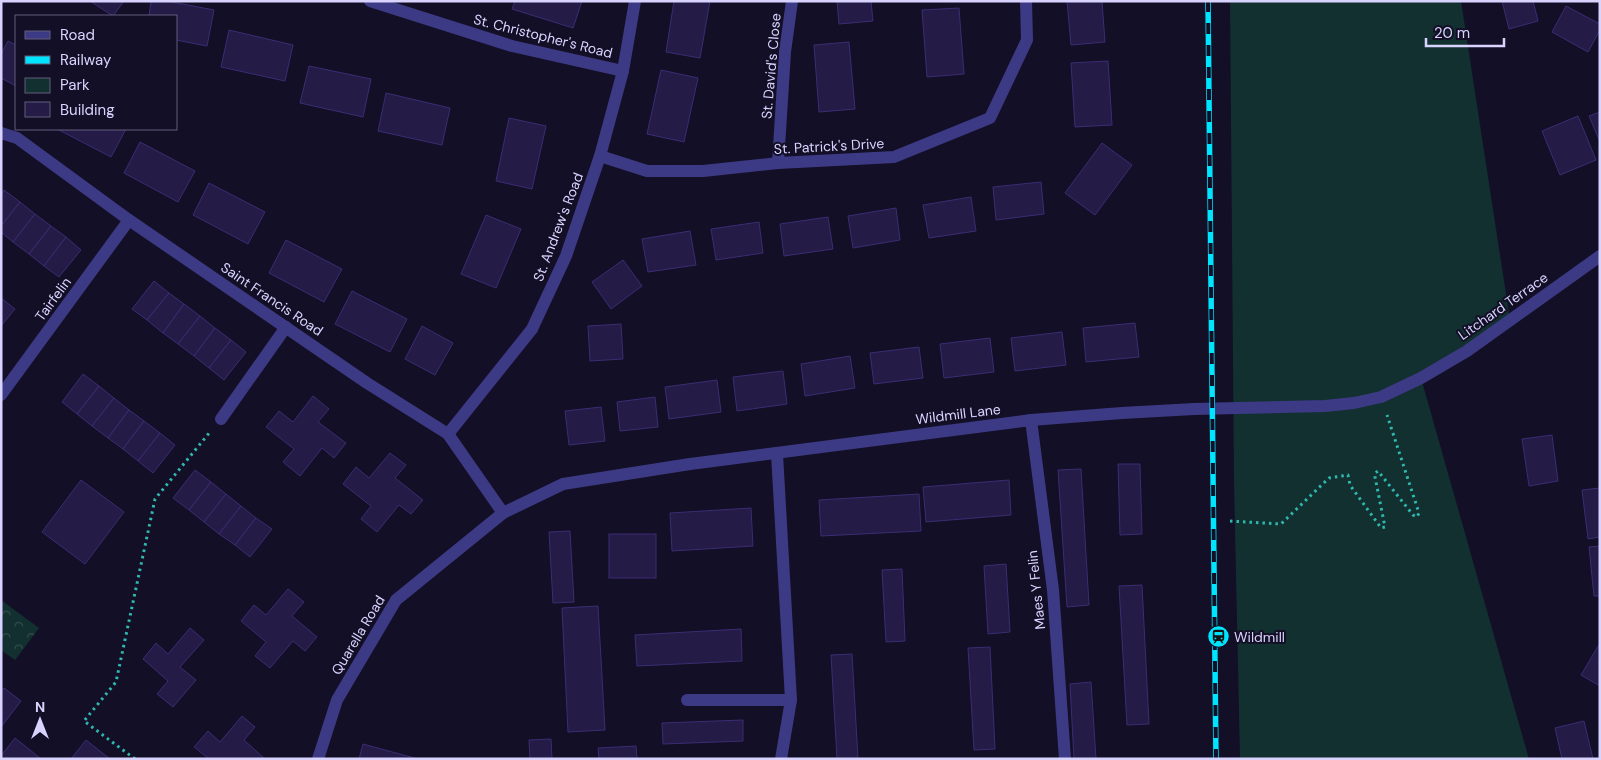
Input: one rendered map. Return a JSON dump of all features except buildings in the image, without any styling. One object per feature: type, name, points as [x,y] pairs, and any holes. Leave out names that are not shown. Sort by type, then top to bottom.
[{"type":"street","name":"St. Christopher's Road","points":[[370,1],[512,46],[623,71]]},
{"type":"street","name":"St. Andrew's Road","points":[[448,434],[532,329],[566,256],[600,156],[623,71],[635,1]]},
{"type":"street","name":"St. David's Close","points":[[778,163],[786,52],[792,1]]},
{"type":"street","name":"St. Patrick's Drive","points":[[600,156],[646,171],[703,171],[778,163],[894,157],[990,118],[1027,40],[1026,1]]},
{"type":"street","name":"Saint Francis Road","points":[[1,133],[17,138],[129,220],[367,383],[448,434],[503,513]]},
{"type":"street","name":"Tairfelin","points":[[1,396],[129,220]]},
{"type":"street","name":"Litchard Terrace","points":[[1421,378],[1467,351],[1600,256]]},
{"type":"street","points":[[220,419],[286,327]]},
{"type":"street","name":"Wildmill Lane","points":[[503,513],[563,484],[690,464],[1031,420],[1185,410],[1354,404],[1381,398],[1421,378]]},
{"type":"street","name":"Maes Y Felin","points":[[1031,420],[1053,590],[1064,759]]},
{"type":"street","points":[[776,454],[791,700],[781,759]]},
{"type":"street","name":"Quarella Road","points":[[318,759],[337,700],[396,600],[503,513]]},
{"type":"street","points":[[687,700],[791,700]]},
{"type":"path","points":[[1230,521],[1281,524],[1329,478],[1348,475],[1350,485],[1381,528],[1385,527],[1375,477],[1375,473],[1378,471],[1413,515],[1417,517],[1419,513],[1381,398]]},
{"type":"path","points":[[135,759],[84,721],[116,682],[155,499],[220,419]]},
{"type":"green space","points":[[1230,1],[1461,1],[1510,320],[1421,378],[1529,759],[1240,759],[1234,483]]},
{"type":"green space","points":[[1,600],[39,628],[15,660],[1,650]]},
{"type":"railway","points":[[1208,1],[1216,759]]},
{"type":"place","name":"Wildmill","points":[[1218,637]]}]
